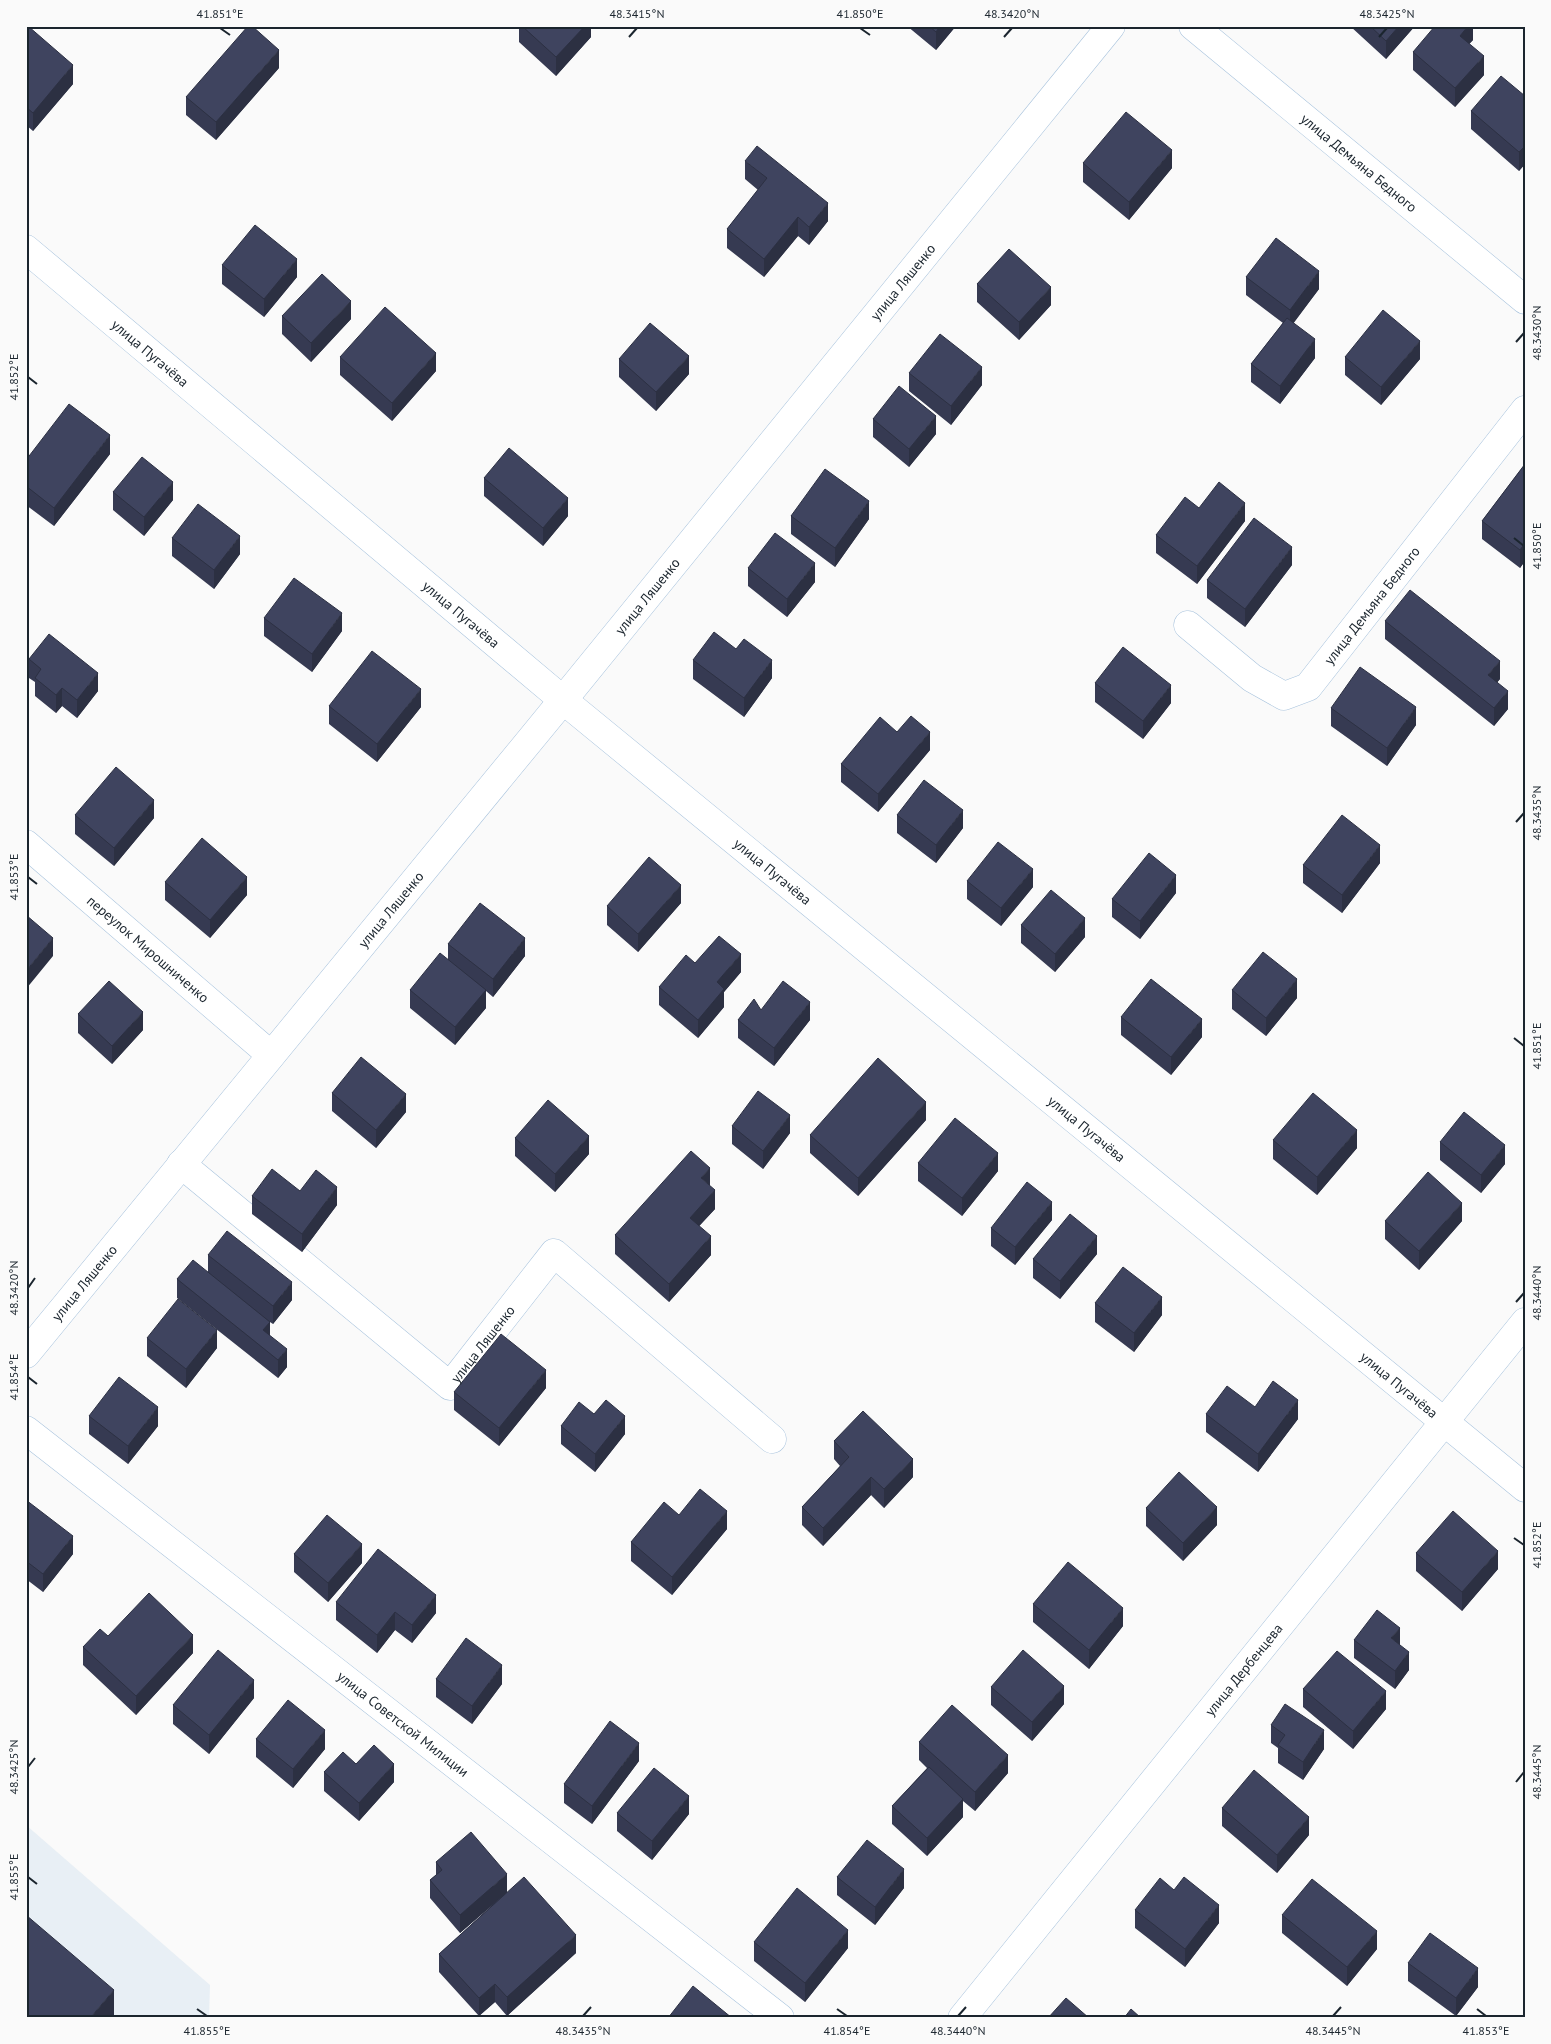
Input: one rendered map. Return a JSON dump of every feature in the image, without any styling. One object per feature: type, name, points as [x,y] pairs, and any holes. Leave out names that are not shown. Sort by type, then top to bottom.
[{"type":"street","name":"улица Ляшенко","points":[[26,1354],[1111,26]]},
{"type":"street","name":"улица Демьяна Бедного","points":[[1193,26],[1525,300]]},
{"type":"street","name":"улица Пугачёва","points":[[26,249],[562,700],[1525,1488]]},
{"type":"street","name":"улица Демьяна Бедного","points":[[1188,625],[1252,678],[1284,696],[1308,687],[1525,410]]},
{"type":"street","name":"переулок Мирошниченко","points":[[26,844],[271,1055]]},
{"type":"street","name":"улица Ляшенко","points":[[182,1164],[450,1386],[554,1253],[772,1439]]},
{"type":"street","name":"улица Дербенцева","points":[[962,2018],[1525,1322]]},
{"type":"street","name":"улица Советской Милиции","points":[[26,1430],[780,2018]]},
{"type":"shaded area","points":[[26,1825],[210,1985],[209,2018],[26,2018]]},
{"type":"building","points":[[26,26],[73,65],[33,113],[26,107]]},
{"type":"building","points":[[248,26],[252,26],[279,50],[216,122],[186,97]]},
{"type":"building","points":[[522,26],[585,26],[556,57]]},
{"type":"building","points":[[929,26],[940,26],[936,32]]},
{"type":"building","points":[[1370,26],[1399,26],[1386,41]]},
{"type":"building","points":[[1435,26],[1468,26],[1460,36],[1484,56],[1455,88],[1413,52]]},
{"type":"building","points":[[1501,76],[1525,96],[1525,146],[1519,152],[1471,111]]},
{"type":"building","points":[[1126,112],[1172,150],[1129,202],[1083,163]]},
{"type":"building","points":[[757,146],[828,203],[809,227],[798,217],[764,259],[727,229],[767,178],[745,161]]},
{"type":"building","points":[[255,225],[297,259],[264,299],[222,265]]},
{"type":"building","points":[[1276,238],[1319,271],[1290,310],[1246,277]]},
{"type":"building","points":[[1009,249],[1051,287],[1019,322],[977,284]]},
{"type":"building","points":[[322,274],[351,301],[311,343],[282,316]]},
{"type":"building","points":[[385,307],[436,353],[392,403],[340,357]]},
{"type":"building","points":[[1383,310],[1420,341],[1381,387],[1345,357]]},
{"type":"building","points":[[1287,318],[1315,339],[1280,386],[1251,364]]},
{"type":"building","points":[[650,323],[689,356],[656,392],[619,359]]},
{"type":"building","points":[[940,334],[982,367],[951,406],[909,373]]},
{"type":"building","points":[[899,386],[936,416],[909,449],[873,419]]},
{"type":"building","points":[[69,404],[110,435],[54,508],[26,486],[26,460]]},
{"type":"building","points":[[509,448],[568,498],[543,528],[484,478]]},
{"type":"building","points":[[142,457],[173,482],[144,517],[113,492]]},
{"type":"building","points":[[1525,464],[1525,543],[1520,550],[1482,521]]},
{"type":"building","points":[[825,469],[869,501],[835,548],[791,516]]},
{"type":"building","points":[[1219,482],[1245,503],[1197,566],[1156,535],[1185,497],[1199,508]]},
{"type":"building","points":[[198,504],[240,536],[214,570],[172,538]]},
{"type":"building","points":[[1254,518],[1292,547],[1245,609],[1207,580]]},
{"type":"building","points":[[775,533],[815,563],[787,599],[748,568]]},
{"type":"building","points":[[294,578],[342,613],[312,654],[264,618]]},
{"type":"building","points":[[1410,590],[1500,661],[1488,675],[1508,691],[1494,708],[1385,621]]},
{"type":"building","points":[[714,632],[736,649],[744,639],[772,660],[744,698],[693,660]]},
{"type":"building","points":[[49,634],[98,673],[77,700],[62,688],[56,695],[35,678],[41,669],[29,659]]},
{"type":"building","points":[[1123,647],[1171,685],[1143,721],[1095,683]]},
{"type":"building","points":[[372,651],[421,689],[377,744],[329,706]]},
{"type":"building","points":[[1360,667],[1416,707],[1387,748],[1331,708]]},
{"type":"building","points":[[911,716],[930,732],[878,794],[841,764],[880,717],[897,732]]},
{"type":"building","points":[[116,767],[154,800],[114,848],[75,815]]},
{"type":"building","points":[[924,780],[963,810],[936,845],[897,815]]},
{"type":"building","points":[[1342,815],[1380,845],[1342,895],[1303,865]]},
{"type":"building","points":[[202,838],[247,877],[210,920],[165,882]]},
{"type":"building","points":[[998,842],[1033,869],[1001,908],[967,881]]},
{"type":"building","points":[[1149,853],[1176,875],[1140,921],[1112,899]]},
{"type":"building","points":[[649,857],[681,885],[638,934],[607,906]]},
{"type":"building","points":[[1051,890],[1085,918],[1055,954],[1021,925]]},
{"type":"building","points":[[480,903],[525,938],[493,979],[448,944]]},
{"type":"building","points":[[26,915],[53,938],[26,971]]},
{"type":"building","points":[[719,936],[741,954],[717,982],[724,989],[698,1020],[659,987],[686,955],[695,963]]},
{"type":"building","points":[[1263,952],[1297,979],[1266,1018],[1232,990]]},
{"type":"building","points":[[440,953],[486,990],[455,1027],[410,990]]},
{"type":"building","points":[[1151,979],[1202,1019],[1171,1057],[1121,1017]]},
{"type":"building","points":[[109,981],[143,1012],[112,1046],[78,1014]]},
{"type":"building","points":[[783,981],[810,1002],[774,1048],[738,1020],[754,999],[761,1010]]},
{"type":"building","points":[[361,1057],[406,1094],[376,1130],[332,1093]]},
{"type":"building","points":[[878,1058],[926,1102],[858,1178],[810,1135]]},
{"type":"building","points":[[758,1091],[790,1115],[763,1151],[732,1126]]},
{"type":"building","points":[[1313,1093],[1357,1130],[1317,1177],[1273,1140]]},
{"type":"building","points":[[548,1100],[589,1136],[555,1174],[515,1138]]},
{"type":"building","points":[[1464,1112],[1505,1145],[1481,1175],[1440,1142]]},
{"type":"building","points":[[955,1118],[998,1153],[962,1198],[918,1163]]},
{"type":"building","points":[[691,1151],[710,1168],[701,1178],[715,1190],[690,1218],[711,1236],[669,1284],[615,1235]]},
{"type":"building","points":[[272,1169],[300,1191],[316,1170],[337,1187],[302,1234],[252,1196]]},
{"type":"building","points":[[1428,1172],[1462,1203],[1419,1251],[1385,1221]]},
{"type":"building","points":[[1027,1182],[1052,1202],[1015,1247],[991,1228]]},
{"type":"building","points":[[1070,1214],[1097,1236],[1060,1281],[1033,1259]]},
{"type":"building","points":[[227,1231],[292,1282],[273,1306],[208,1255]]},
{"type":"building","points":[[193,1260],[270,1322],[263,1330],[287,1349],[278,1360],[177,1279]]},
{"type":"building","points":[[1123,1267],[1162,1297],[1134,1333],[1095,1303]]},
{"type":"building","points":[[178,1299],[217,1330],[186,1369],[147,1338]]},
{"type":"building","points":[[501,1334],[546,1370],[499,1428],[454,1392]]},
{"type":"building","points":[[119,1377],[158,1407],[128,1446],[89,1416]]},
{"type":"building","points":[[1273,1381],[1298,1400],[1258,1454],[1206,1414],[1227,1386],[1255,1407]]},
{"type":"building","points":[[606,1400],[625,1416],[595,1454],[561,1426],[579,1402],[594,1414]]},
{"type":"building","points":[[863,1411],[913,1459],[884,1489],[871,1477],[823,1528],[802,1507],[849,1457],[834,1441]]},
{"type":"building","points":[[1179,1472],[1217,1507],[1183,1543],[1146,1508]]},
{"type":"building","points":[[700,1489],[727,1511],[672,1577],[631,1542],[664,1502],[679,1515]]},
{"type":"building","points":[[26,1500],[73,1536],[43,1574],[26,1561]]},
{"type":"building","points":[[1453,1511],[1498,1551],[1462,1592],[1416,1553]]},
{"type":"building","points":[[327,1515],[362,1544],[328,1583],[294,1554]]},
{"type":"building","points":[[378,1549],[436,1595],[412,1625],[395,1612],[377,1635],[336,1602]]},
{"type":"building","points":[[1068,1562],[1123,1608],[1089,1650],[1033,1604]]},
{"type":"building","points":[[149,1593],[193,1635],[136,1696],[83,1647],[100,1629],[108,1636]]},
{"type":"building","points":[[1377,1610],[1400,1628],[1391,1638],[1409,1652],[1395,1671],[1354,1640]]},
{"type":"building","points":[[466,1638],[502,1665],[472,1706],[436,1679]]},
{"type":"building","points":[[218,1650],[254,1680],[209,1735],[173,1705]]},
{"type":"building","points":[[1023,1650],[1064,1686],[1032,1722],[991,1687]]},
{"type":"building","points":[[1337,1651],[1386,1691],[1353,1731],[1303,1689]]},
{"type":"building","points":[[288,1700],[325,1730],[293,1769],[256,1739]]},
{"type":"building","points":[[1285,1704],[1324,1730],[1303,1762],[1278,1745],[1285,1735],[1271,1725]]},
{"type":"building","points":[[952,1705],[1008,1755],[975,1792],[919,1742]]},
{"type":"building","points":[[610,1721],[639,1743],[592,1806],[564,1784]]},
{"type":"building","points":[[374,1745],[394,1764],[359,1803],[324,1772],[343,1752],[356,1764]]},
{"type":"building","points":[[929,1767],[963,1799],[927,1838],[892,1806]]},
{"type":"building","points":[[654,1768],[689,1796],[652,1841],[617,1813]]},
{"type":"building","points":[[1254,1770],[1309,1817],[1277,1855],[1222,1808]]},
{"type":"building","points":[[471,1832],[507,1874],[460,1915],[430,1880],[442,1870],[436,1862]]},
{"type":"building","points":[[867,1840],[904,1869],[875,1907],[837,1877]]},
{"type":"building","points":[[524,1877],[576,1935],[507,1997],[495,1984],[479,1998],[439,1954]]},
{"type":"building","points":[[1184,1877],[1219,1905],[1185,1949],[1135,1910],[1160,1878],[1174,1890]]},
{"type":"building","points":[[1312,1879],[1377,1931],[1347,1967],[1282,1915]]},
{"type":"building","points":[[797,1888],[848,1930],[805,1983],[754,1942]]},
{"type":"building","points":[[26,1915],[114,1990],[90,2018],[26,2018]]},
{"type":"building","points":[[1430,1933],[1478,1968],[1456,1998],[1408,1963]]},
{"type":"building","points":[[693,1986],[732,2018],[668,2018]]},
{"type":"building","points":[[1066,1998],[1089,2018],[1048,2018]]},
{"type":"building","points":[[1131,2009],[1141,2018],[1124,2018]]}]
